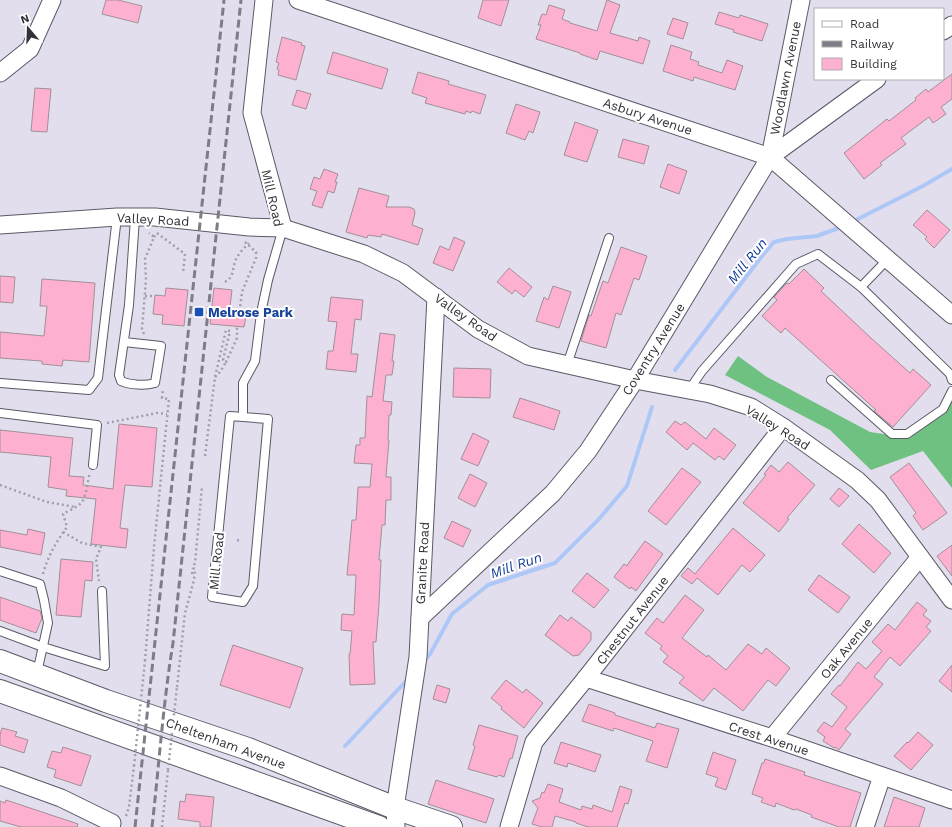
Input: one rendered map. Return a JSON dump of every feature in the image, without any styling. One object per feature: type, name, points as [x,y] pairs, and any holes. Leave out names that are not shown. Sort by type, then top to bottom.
[{"type":"highway","name":"Cheltenham Avenue","points":[[0,662],[37,674],[106,701],[248,749],[396,817],[451,827]]},
{"type":"highway","points":[[0,691],[378,827]]},
{"type":"street","points":[[0,73],[30,49],[52,0]]},
{"type":"street","name":"Mill Road","points":[[264,0],[252,113],[283,228]]},
{"type":"street","name":"Asbury Avenue","points":[[298,0],[770,157],[952,315]]},
{"type":"street","name":"Woodlawn Avenue","points":[[770,157],[801,0]]},
{"type":"street","name":"Coventry Avenue","points":[[420,618],[553,493],[588,451],[635,380],[770,157],[876,80]]},
{"type":"street","name":"Valley Road","points":[[0,225],[117,217],[155,217],[249,227],[283,228],[364,254],[403,273],[478,329],[528,356],[635,380],[710,394],[751,407],[783,427],[862,485],[878,500],[952,600]]},
{"type":"street","name":"Granite Road","points":[[396,817],[418,657],[436,297]]},
{"type":"street","name":"Chestnut Avenue","points":[[508,827],[534,742],[783,427]]},
{"type":"street","name":"Oak Avenue","points":[[772,738],[920,557]]},
{"type":"street","name":"Crest Avenue","points":[[586,678],[772,738],[952,800]]},
{"type":"street","points":[[0,776],[61,798],[111,825]]},
{"type":"street","points":[[865,827],[882,776]]},
{"type":"lane","points":[[0,383],[89,390],[98,378],[117,217]]},
{"type":"lane","points":[[124,342],[161,346],[155,384],[150,385],[121,381],[119,375],[129,305],[135,218]]},
{"type":"lane","name":"Mill Road","points":[[243,417],[243,383],[255,361],[261,313],[268,280],[283,228]]},
{"type":"lane","points":[[567,365],[609,238]]},
{"type":"lane","points":[[689,390],[702,371],[796,264],[818,254],[861,287],[950,374],[952,380]]},
{"type":"lane","points":[[861,287],[888,259]]},
{"type":"lane","points":[[831,380],[892,434],[907,434],[943,409],[952,391]]},
{"type":"lane","points":[[0,413],[97,425],[93,465]]},
{"type":"lane","name":"Mill Road","points":[[230,416],[243,417],[268,419],[253,586],[243,602],[212,597],[230,416]]},
{"type":"lane","points":[[0,571],[40,584],[48,623],[37,674]]},
{"type":"lane","points":[[0,631],[43,647],[104,666],[102,591]]},
{"type":"path","points":[[151,229],[148,232],[154,237]]},
{"type":"path","points":[[145,335],[142,332],[142,329],[146,280],[145,259],[157,233],[185,254],[183,273]]},
{"type":"path","points":[[238,316],[242,292],[256,258],[256,252],[241,238]]},
{"type":"path","points":[[225,282],[230,280],[235,261],[247,244]]},
{"type":"path","points":[[145,296],[153,296]]},
{"type":"path","points":[[215,377],[226,362],[237,338],[238,327]]},
{"type":"path","points":[[205,456],[215,377],[226,330],[230,331],[223,360],[226,362]]},
{"type":"path","points":[[111,825],[124,825],[129,807],[134,766],[168,414],[169,399],[162,398],[164,384]]},
{"type":"path","points":[[97,425],[157,413],[168,414]]},
{"type":"path","points":[[40,584],[46,560],[57,540],[67,527],[63,514],[81,504],[85,497],[87,482],[93,465]]},
{"type":"path","points":[[0,485],[47,502],[75,507]]},
{"type":"path","points":[[192,574],[192,568],[196,556],[202,487]]},
{"type":"path","points":[[64,532],[82,543],[101,547],[96,559],[98,578],[102,591]]},
{"type":"path","points":[[162,827],[185,613],[194,580],[195,569],[192,568]]},
{"type":"green space","points":[[738,356],[767,377],[870,432],[910,438],[952,397],[952,488],[923,451],[871,470],[830,430],[725,375]]},
{"type":"building","points":[[106,0],[118,0],[142,6],[138,23],[102,14]]},
{"type":"building","points":[[483,0],[509,0],[501,26],[478,18]]},
{"type":"building","points":[[607,0],[620,5],[610,33],[638,41],[639,37],[650,41],[643,64],[600,51],[597,60],[536,39],[541,25],[538,25],[542,14],[546,15],[549,5],[565,10],[562,19],[597,31]]},
{"type":"building","points":[[719,12],[739,18],[740,15],[768,24],[762,41],[733,32],[734,30],[715,24]]},
{"type":"building","points":[[673,18],[688,23],[683,39],[667,34]]},
{"type":"building","points":[[282,37],[302,43],[301,45],[305,46],[296,80],[278,75],[279,70],[277,69],[279,63],[276,62]]},
{"type":"building","points":[[671,45],[692,52],[690,59],[699,62],[698,65],[722,73],[727,60],[743,66],[735,90],[694,77],[693,81],[663,71]]},
{"type":"building","points":[[333,52],[388,69],[382,89],[327,73]]},
{"type":"building","points":[[418,72],[449,81],[448,84],[486,95],[480,114],[472,111],[471,113],[466,111],[465,114],[425,103],[427,98],[412,93]]},
{"type":"building","points":[[952,74],[952,99],[941,107],[946,114],[933,123],[929,117],[901,138],[906,144],[880,163],[882,165],[864,179],[844,153],[887,119],[889,121],[916,100],[915,98],[926,89],[928,92]]},
{"type":"building","points":[[35,88],[51,89],[47,132],[31,131]]},
{"type":"building","points":[[297,90],[311,94],[306,109],[292,105]]},
{"type":"building","points":[[516,104],[540,112],[533,133],[529,131],[525,140],[506,133]]},
{"type":"building","points":[[575,122],[598,130],[587,162],[564,155]]},
{"type":"building","points":[[623,139],[649,146],[644,164],[618,157]]},
{"type":"building","points":[[668,164],[687,171],[679,194],[660,187]]},
{"type":"building","points":[[324,169],[338,174],[335,182],[337,182],[334,193],[328,191],[322,208],[312,205],[317,191],[310,189],[314,177],[320,179]]},
{"type":"building","points":[[359,188],[389,196],[386,207],[409,207],[414,209],[415,213],[412,225],[423,229],[418,245],[382,234],[381,237],[368,235],[367,238],[346,232]]},
{"type":"building","points":[[927,210],[950,230],[934,248],[925,239],[927,237],[913,225]]},
{"type":"building","points":[[454,237],[465,242],[453,271],[433,263],[440,246],[449,250]]},
{"type":"building","points":[[621,247],[647,256],[639,280],[634,278],[621,315],[616,313],[606,348],[581,341],[589,315],[591,316],[603,281],[608,283]]},
{"type":"building","points":[[509,268],[532,287],[524,297],[515,290],[512,294],[497,282]]},
{"type":"building","points":[[804,269],[824,288],[821,291],[871,338],[910,373],[913,369],[931,385],[893,427],[785,328],[781,333],[762,316],[777,300],[774,297],[787,283],[789,284]]},
{"type":"building","points":[[0,276],[15,277],[13,303],[0,302]]},
{"type":"building","points":[[42,279],[95,283],[89,362],[63,360],[62,366],[42,364],[42,361],[0,358],[0,332],[44,336],[47,306],[40,306]]},
{"type":"building","points":[[553,286],[571,292],[559,328],[536,321],[544,297],[548,300]]},
{"type":"building","points":[[166,288],[188,290],[184,326],[162,324],[163,315],[153,314],[155,295],[165,296]]},
{"type":"building","points":[[214,288],[232,290],[229,315],[246,317],[244,327],[210,324]]},
{"type":"building","points":[[331,297],[363,300],[361,320],[355,319],[351,354],[358,354],[356,372],[326,369],[328,351],[333,351],[337,322],[328,321]]},
{"type":"building","points":[[380,333],[395,335],[392,375],[386,375],[383,401],[392,402],[391,415],[389,415],[389,440],[386,477],[391,477],[391,500],[386,500],[385,525],[382,525],[379,560],[381,560],[379,604],[376,642],[373,642],[375,684],[350,685],[349,654],[352,631],[341,630],[342,614],[354,615],[356,575],[347,575],[352,520],[356,520],[358,487],[370,487],[372,464],[354,463],[356,445],[360,445],[360,438],[365,438],[367,396],[372,397]]},
{"type":"building","points":[[454,368],[491,369],[490,398],[453,397]]},
{"type":"building","points":[[520,398],[560,411],[554,430],[513,417]]},
{"type":"building","points":[[675,421],[681,425],[685,422],[706,439],[714,428],[736,445],[724,460],[719,456],[715,460],[693,443],[687,450],[666,432]]},
{"type":"building","points":[[119,424],[157,428],[152,487],[125,485],[120,528],[128,529],[126,548],[91,544],[96,499],[66,496],[67,490],[48,487],[51,457],[0,452],[0,430],[73,438],[69,476],[84,477],[83,485],[113,489]]},
{"type":"building","points":[[473,433],[489,441],[478,466],[461,459]]},
{"type":"building","points":[[788,462],[815,485],[787,518],[789,519],[779,532],[743,503],[766,475],[764,474],[771,465],[779,472]]},
{"type":"building","points":[[909,463],[947,513],[923,530],[913,516],[916,513],[890,477]]},
{"type":"building","points":[[682,468],[701,482],[666,525],[648,511]]},
{"type":"building","points":[[470,474],[487,483],[475,507],[458,498]]},
{"type":"building","points":[[839,488],[849,496],[839,507],[830,499]]},
{"type":"building","points":[[452,521],[471,530],[463,547],[444,538]]},
{"type":"building","points":[[859,524],[891,553],[874,573],[842,544]]},
{"type":"building","points":[[733,528],[765,555],[750,572],[742,565],[718,595],[697,578],[692,584],[681,576],[688,568],[695,574]]},
{"type":"building","points":[[28,529],[45,533],[41,555],[0,547],[0,530],[27,535]]},
{"type":"building","points":[[645,541],[663,554],[636,591],[631,587],[630,589],[614,577],[624,564],[627,566]]},
{"type":"building","points":[[952,545],[952,576],[937,556]]},
{"type":"building","points":[[61,559],[93,562],[92,581],[85,580],[81,617],[56,615]]},
{"type":"building","points":[[587,573],[609,590],[594,608],[572,591]]},
{"type":"building","points":[[819,575],[850,597],[838,613],[808,590]]},
{"type":"building","points":[[685,595],[704,610],[682,638],[707,657],[708,655],[726,670],[748,644],[762,654],[766,648],[790,668],[776,686],[768,680],[743,711],[714,688],[703,701],[679,683],[684,677],[663,662],[668,656],[660,649],[662,646],[645,633],[657,618],[663,623]]},
{"type":"building","points":[[0,597],[40,611],[42,618],[36,633],[0,620]]},
{"type":"building","points":[[917,602],[927,610],[923,615],[931,621],[926,627],[931,631],[900,666],[890,657],[874,677],[883,684],[845,729],[851,734],[839,750],[835,747],[834,748],[823,741],[825,737],[817,731],[824,722],[832,727],[847,707],[831,694],[839,685],[840,686],[858,662],[866,669],[882,651],[872,642],[888,624],[895,630]]},
{"type":"building","points":[[560,615],[568,621],[571,617],[591,632],[591,640],[579,655],[573,656],[545,635]]},
{"type":"building","points":[[233,645],[303,668],[290,708],[220,685]]},
{"type":"building","points":[[952,665],[952,692],[939,681]]},
{"type":"building","points":[[506,680],[523,693],[526,689],[543,703],[524,728],[501,709],[502,707],[491,698]]},
{"type":"building","points":[[437,685],[450,689],[446,703],[433,699]]},
{"type":"building","points":[[589,704],[615,713],[615,715],[655,728],[657,723],[679,729],[667,768],[646,761],[653,741],[614,728],[613,731],[582,721]]},
{"type":"building","points":[[479,725],[518,736],[512,759],[510,758],[504,777],[499,775],[497,777],[468,769],[475,746],[473,745]]},
{"type":"building","points":[[2,728],[17,732],[15,736],[28,740],[24,753],[0,745]]},
{"type":"building","points":[[918,732],[933,745],[911,770],[894,756]]},
{"type":"building","points":[[561,742],[601,755],[595,772],[568,763],[567,767],[554,763]]},
{"type":"building","points":[[63,747],[91,756],[81,786],[54,777],[56,770],[47,767],[52,751],[61,753]]},
{"type":"building","points":[[713,752],[736,760],[726,790],[715,786],[718,778],[706,774]]},
{"type":"building","points":[[765,759],[805,772],[804,775],[861,793],[850,827],[839,827],[811,817],[812,815],[776,803],[775,807],[761,802],[763,798],[752,794],[762,763],[764,763]]},
{"type":"building","points":[[436,780],[494,799],[486,823],[428,804]]},
{"type":"building","points":[[548,784],[563,789],[559,802],[581,810],[582,806],[592,809],[593,805],[612,812],[620,786],[632,790],[628,804],[625,803],[617,827],[588,827],[555,816],[552,827],[542,827],[532,824],[538,808],[532,801],[540,798],[542,792],[544,793]]},
{"type":"building","points":[[186,794],[214,797],[211,827],[200,827],[200,822],[178,819],[180,801],[185,802]]},
{"type":"building","points":[[894,797],[925,808],[919,827],[884,827]]},
{"type":"building","points":[[6,800],[78,824],[77,827],[21,827],[0,821],[0,801],[5,803]]},
{"type":"waterway","name":"Mill Run","points":[[852,222],[923,186],[952,169]]},
{"type":"waterway","name":"Mill Run","points":[[675,370],[774,242],[817,236],[844,226]]},
{"type":"waterway","name":"Mill Run","points":[[423,662],[430,654],[452,614],[488,585],[555,563],[599,519],[627,486],[652,407]]},
{"type":"waterway","name":"Mill Run","points":[[345,746],[409,678]]},
{"type":"railway","points":[[135,827],[224,0]]},
{"type":"railway","points":[[152,827],[241,0]]},
{"type":"place","name":"Melrose Park","points":[[199,312]]}]
